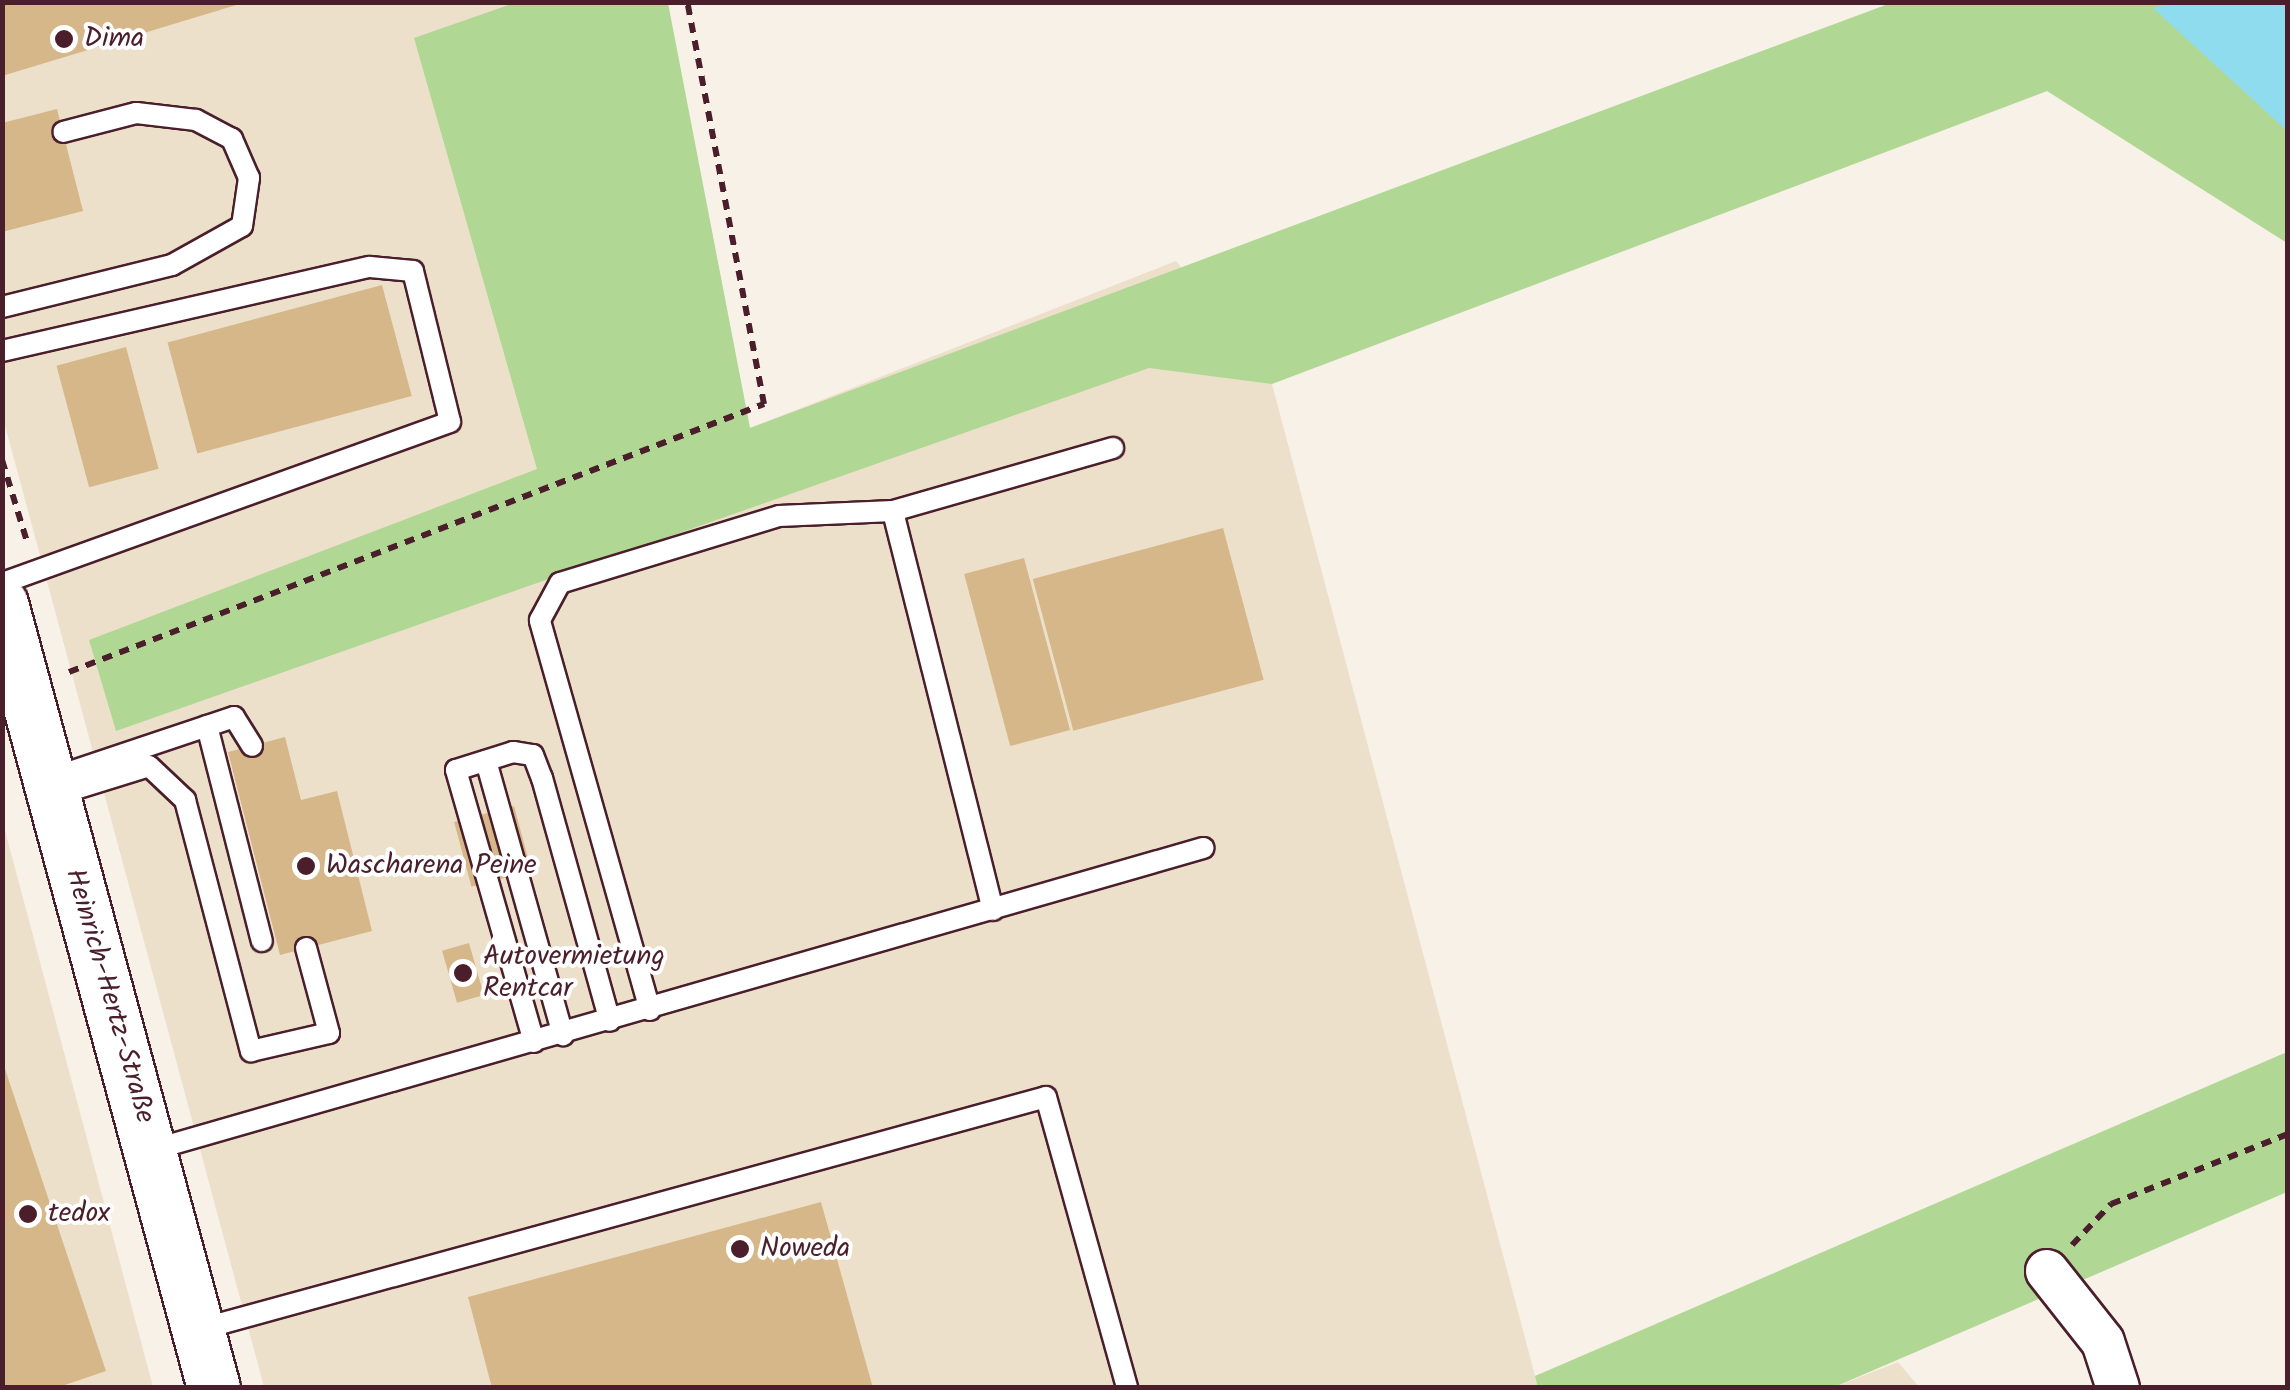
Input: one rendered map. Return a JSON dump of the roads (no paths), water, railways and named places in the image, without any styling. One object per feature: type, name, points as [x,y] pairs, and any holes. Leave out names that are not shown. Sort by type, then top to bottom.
[{"type":"street","name":"Heinrich-Hertz-Straße","points":[[4,613],[214,1388]]},
{"type":"street","points":[[2047,1271],[2104,1342],[2118,1388]]},
{"type":"lane","points":[[2,307],[172,265],[242,226],[249,178],[232,140],[196,120],[136,112],[63,132]]},
{"type":"lane","points":[[2,352],[370,267],[414,271],[450,422],[4,613]]},
{"type":"lane","points":[[650,1010],[540,620],[560,583],[779,516],[893,511],[1113,448]]},
{"type":"lane","points":[[893,511],[993,910]]},
{"type":"lane","points":[[51,787],[234,718],[252,746]]},
{"type":"lane","points":[[207,726],[262,941]]},
{"type":"lane","points":[[534,1042],[456,770],[486,761],[533,756],[610,1021]]},
{"type":"lane","points":[[486,761],[563,1034]]},
{"type":"lane","points":[[51,787],[149,766],[168,778],[186,800],[251,1051],[330,1033],[306,948]]},
{"type":"lane","points":[[152,1150],[1203,848]]},
{"type":"lane","points":[[199,1329],[1046,1097],[1127,1388]]},
{"type":"water","points":[[2172,3],[2287,3],[2287,131],[2153,8]]},
{"type":"place","name":"Dima","points":[[64,39]]},
{"type":"place","name":"Wascharena Peine","points":[[306,866]]},
{"type":"place","name":"Autovermietung Rentcar","points":[[463,973]]},
{"type":"place","name":"tedox","points":[[28,1214]]},
{"type":"place","name":"Noweda","points":[[740,1249]]}]
